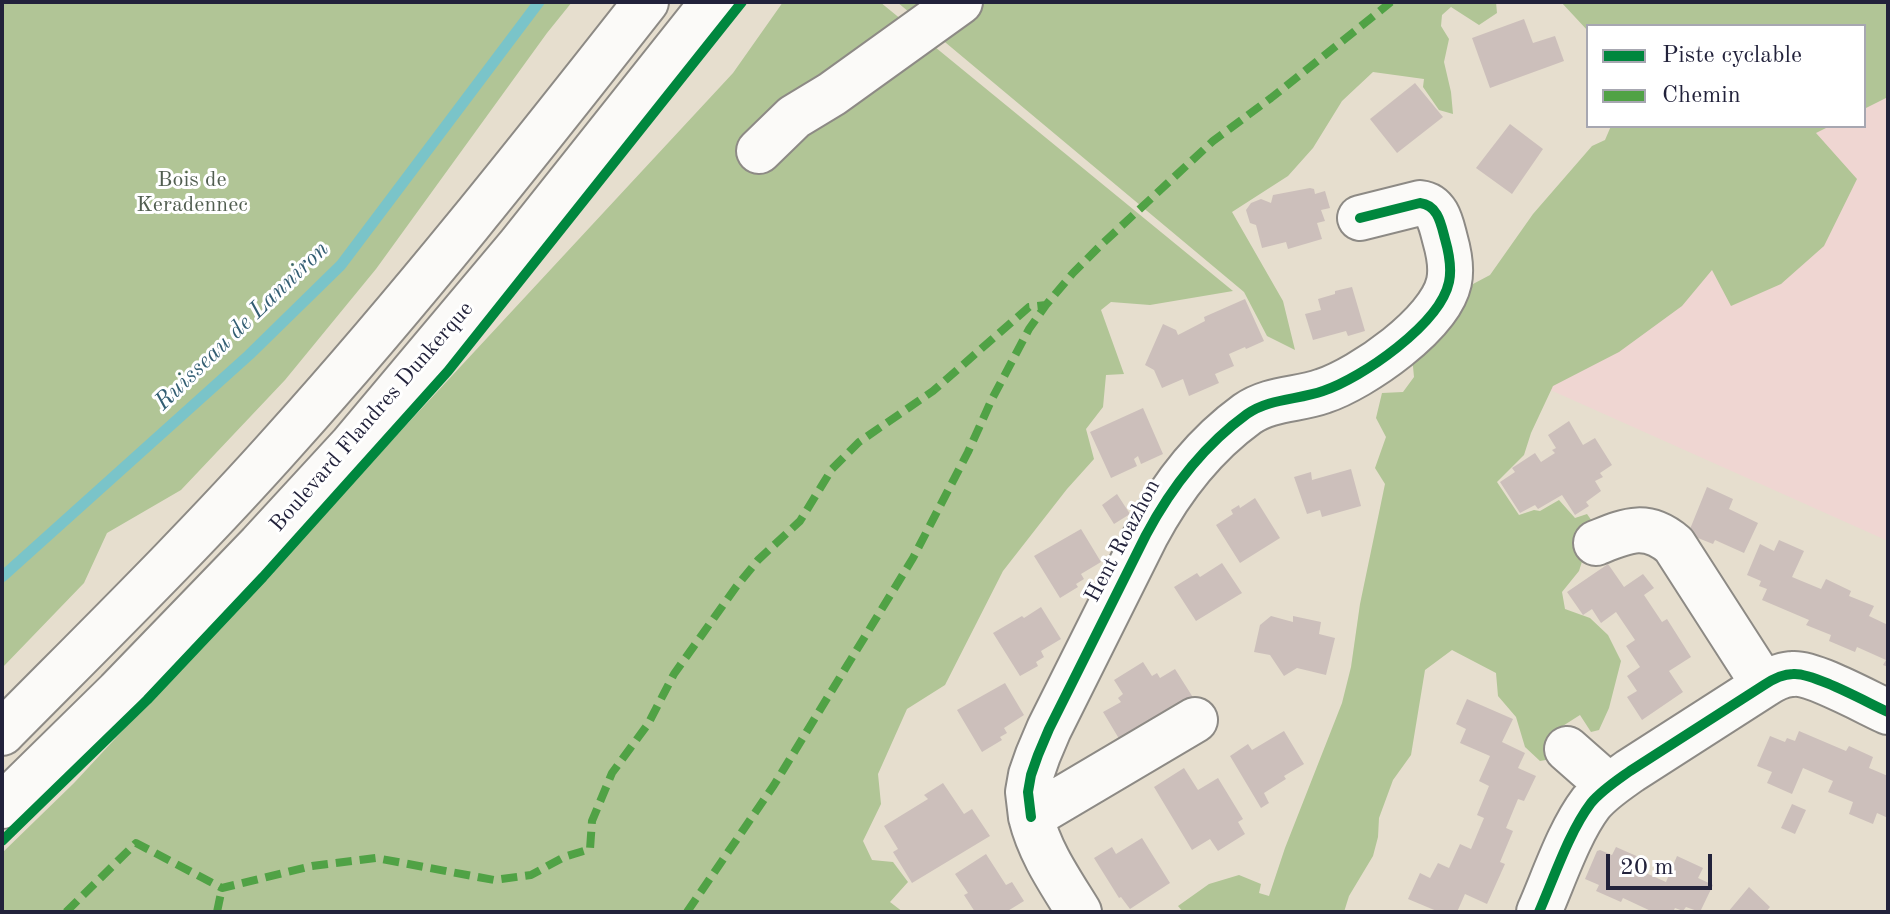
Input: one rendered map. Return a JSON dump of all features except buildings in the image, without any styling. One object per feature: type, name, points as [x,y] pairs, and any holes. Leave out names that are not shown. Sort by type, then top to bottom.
[{"type":"street","points":[[475,215],[618,2]]},
{"type":"street","points":[[2,733],[283,443],[395,315],[646,2]]},
{"type":"street","name":"Boulevard Flandres Dunkerque","points":[[2,806],[118,692],[352,445],[520,245],[713,2]]},
{"type":"street","points":[[759,151],[794,117],[832,94],[960,2]]},
{"type":"street","name":"Hent Roazhon","points":[[1079,912],[1039,845],[1028,792],[1031,775],[1049,729],[1163,504],[1178,481],[1212,444],[1249,412],[1266,404],[1338,386],[1377,363],[1414,334],[1449,284],[1451,268],[1448,250],[1436,209],[1420,203],[1360,218]]},
{"type":"street","points":[[1596,543],[1638,529],[1663,536],[1674,545],[1764,685]]},
{"type":"street","points":[[1539,912],[1580,820],[1593,801],[1609,786],[1779,676],[1797,673],[1813,678],[1888,712]]},
{"type":"street","points":[[1031,817],[1195,720]]},
{"type":"street","points":[[1567,749],[1609,786]]},
{"type":"shaded area","points":[[1888,2],[1888,541],[1499,367],[1720,128],[1866,128],[1866,24]]},
{"type":"green space","name":"Bois de Keradennec","points":[[2,2],[572,2],[376,269],[285,380],[181,490],[107,533],[84,583],[2,668]]},
{"type":"green space","points":[[783,2],[880,2],[1233,291],[1150,305],[1111,302],[1101,310],[1124,374],[1106,375],[1103,407],[1086,429],[1094,459],[1003,571],[945,685],[907,709],[878,774],[881,804],[863,841],[872,860],[893,862],[908,882],[890,902],[903,912],[2,912],[2,853],[74,783],[733,73]]},
{"type":"green space","points":[[897,2],[1496,2],[1497,13],[1479,25],[1451,7],[1442,15],[1441,26],[1449,39],[1444,62],[1453,114],[1439,110],[1423,87],[1424,79],[1373,72],[1342,101],[1313,148],[1288,176],[1232,212],[1283,301],[1295,350],[1267,336],[1244,292]]},
{"type":"green space","points":[[1561,2],[1888,2],[1888,97],[1866,108],[1866,24],[1586,24],[1586,29]]},
{"type":"green space","points":[[1610,128],[1826,128],[1816,133],[1857,179],[1824,246],[1781,284],[1731,306],[1712,270],[1682,306],[1619,352],[1553,386],[1524,455],[1497,482],[1519,515],[1540,511],[1559,500],[1575,518],[1587,514],[1594,524],[1579,571],[1562,592],[1565,609],[1590,618],[1608,635],[1621,661],[1609,708],[1599,730],[1591,732],[1580,715],[1558,729],[1557,758],[1540,761],[1525,747],[1516,717],[1498,696],[1496,673],[1452,650],[1425,670],[1411,755],[1393,780],[1379,818],[1373,856],[1349,896],[1344,912],[1183,912],[1178,906],[1209,884],[1239,875],[1261,884],[1259,893],[1269,896],[1342,703],[1351,667],[1360,604],[1385,484],[1375,468],[1386,437],[1376,418],[1382,393],[1403,392],[1414,377],[1412,356],[1462,306],[1473,284],[1490,275],[1533,214],[1592,146],[1605,140]]},
{"type":"waterway","name":"Ruisseau de Lanniron","points":[[2,577],[249,355],[341,265],[539,2]]},
{"type":"marked path","points":[[687,912],[774,785],[913,558],[992,399],[1029,329],[1046,305],[1101,245],[1213,141],[1391,2]]},
{"type":"marked path","points":[[66,912],[136,843],[222,888],[312,866],[376,858],[494,880],[531,875],[564,857],[590,849],[592,821],[612,773],[648,724],[674,674],[758,560],[800,521],[832,469],[859,442],[933,391],[1029,307],[1046,305]]},
{"type":"marked path","points":[[217,912],[222,888]]},
{"type":"cycle path","points":[[2,841],[147,700],[263,577],[448,371],[742,2]]},
{"type":"cycle path","points":[[1031,817],[1028,792],[1031,775],[1049,729],[1146,535],[1189,469],[1216,440],[1247,414],[1275,402],[1323,391],[1378,362],[1415,332],[1443,298],[1449,282],[1450,260],[1440,222],[1431,207],[1420,203],[1360,218]]},
{"type":"cycle path","points":[[1539,912],[1569,841],[1595,798],[1630,771],[1771,681],[1785,675],[1802,675],[1888,712]]}]
